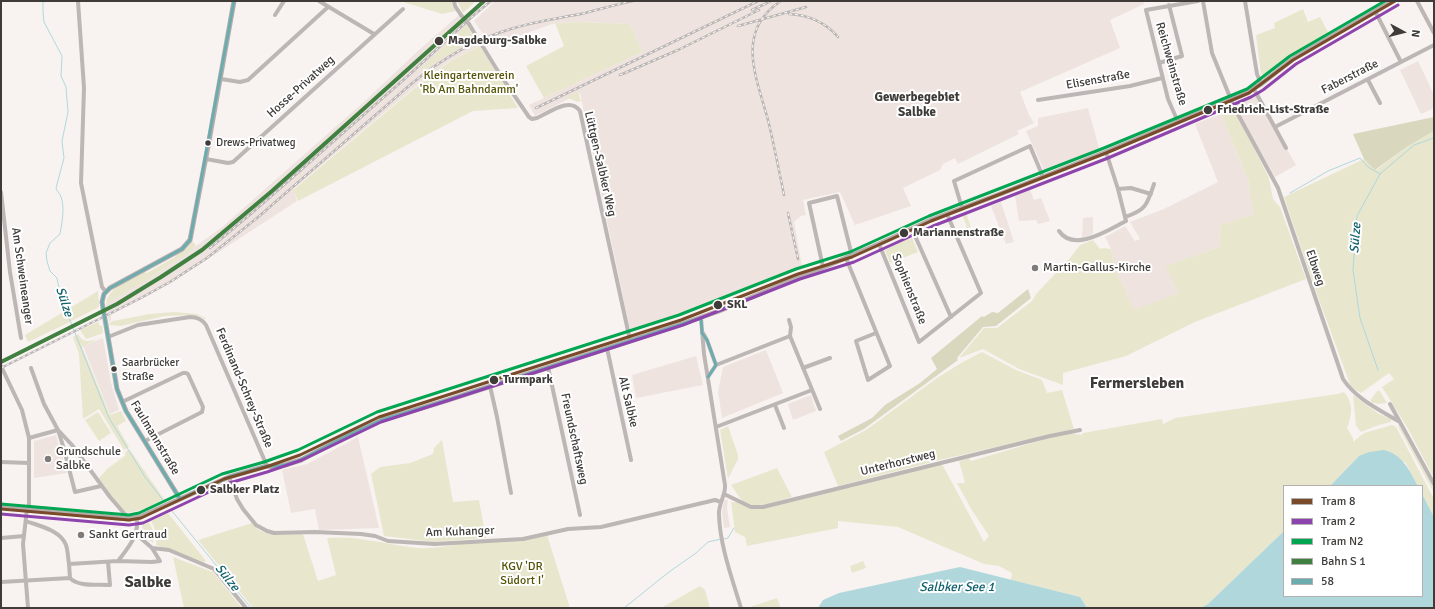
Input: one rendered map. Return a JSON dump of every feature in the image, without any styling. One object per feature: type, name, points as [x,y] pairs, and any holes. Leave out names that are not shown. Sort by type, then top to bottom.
[{"type":"main road","points":[[106,292],[116,284],[182,249],[188,243],[192,232],[206,159],[234,1]]},
{"type":"main road","points":[[1,508],[28,509],[129,519],[137,518],[228,477],[267,466],[275,467],[288,464],[306,458],[351,434],[382,420],[700,318],[852,256],[946,214],[1106,152],[1232,100],[1254,89],[1293,59],[1393,1]]},
{"type":"main road","name":"Faulmannstraße","points":[[106,292],[103,296],[102,304],[117,389],[122,402],[180,499]]},
{"type":"street","points":[[78,1],[84,88],[81,183],[102,287],[106,292]]},
{"type":"street","points":[[275,15],[284,1]]},
{"type":"street","points":[[319,1],[374,34]]},
{"type":"street","name":"Lüttgen-Salbker Weg","points":[[454,1],[455,6],[469,24],[528,117],[537,118],[567,105],[575,106],[580,111],[630,340]]},
{"type":"street","points":[[1159,63],[1182,56],[1169,5],[1198,1]]},
{"type":"street","name":"Elbweg","points":[[1203,1],[1212,53],[1232,100],[1278,188],[1343,379],[1349,388],[1400,422]]},
{"type":"street","points":[[1245,1],[1257,74],[1261,84]]},
{"type":"street","points":[[1417,1],[1434,33]]},
{"type":"street","name":"Reichweinstraße","points":[[1169,5],[1146,10],[1162,78],[1168,99],[1178,122]]},
{"type":"street","points":[[221,79],[240,82],[248,80],[328,7]]},
{"type":"street","name":"Hosse-Privatweg","points":[[206,159],[228,163],[232,162],[403,9]]},
{"type":"street","points":[[1375,12],[1401,62]]},
{"type":"street","name":"Faberstraße","points":[[1275,128],[1434,45]]},
{"type":"street","name":"Elisenstraße","points":[[1038,100],[1130,86],[1162,78]]},
{"type":"street","points":[[1368,80],[1380,103]]},
{"type":"street","points":[[1254,89],[1286,148]]},
{"type":"street","points":[[962,208],[954,181],[1030,146],[1043,177]]},
{"type":"street","points":[[1059,231],[1066,239],[1078,241],[1100,234],[1126,221],[1118,188],[1106,152]]},
{"type":"street","points":[[1125,217],[1141,210],[1151,194],[1154,184]]},
{"type":"street","points":[[1118,188],[1131,188],[1151,194]]},
{"type":"street","name":"Am Schweineanger","points":[[1,192],[2,217],[21,338]]},
{"type":"street","points":[[823,267],[809,203],[837,196],[852,256]]},
{"type":"street","points":[[912,229],[951,317],[980,293],[946,214]]},
{"type":"street","name":"Sophienstraße","points":[[879,244],[919,342],[951,317]]},
{"type":"street","points":[[846,258],[890,366],[868,380],[856,341],[876,333]]},
{"type":"street","name":"Ferdinand-Schrey-Straße","points":[[108,337],[147,323],[190,317],[197,317],[202,320],[206,325],[267,466]]},
{"type":"street","points":[[700,318],[725,485],[719,515],[721,536],[741,608]]},
{"type":"street","points":[[789,320],[791,327],[790,336],[820,409]]},
{"type":"street","points":[[702,333],[716,365]]},
{"type":"street","points":[[708,377],[716,365],[790,336]]},
{"type":"street","name":"Alt Salbke","points":[[606,348],[631,460]]},
{"type":"street","points":[[803,368],[830,358]]},
{"type":"street","points":[[1,366],[22,410],[29,438],[28,509],[24,536],[25,580],[28,608]]},
{"type":"street","name":"Freundschaftsweg","points":[[548,367],[580,515]]},
{"type":"street","points":[[31,368],[44,404],[58,430],[75,492],[101,486]]},
{"type":"street","points":[[122,402],[183,373],[188,374],[203,407],[202,412],[145,441]]},
{"type":"street","points":[[490,386],[511,493]]},
{"type":"street","points":[[716,427],[812,390]]},
{"type":"street","name":"Elbweg","points":[[1390,404],[1434,484]]},
{"type":"street","points":[[776,405],[784,428]]},
{"type":"street","points":[[29,438],[58,430]]},
{"type":"street","points":[[58,430],[72,445],[101,486],[129,519]]},
{"type":"street","name":"Unterhorstweg","points":[[724,494],[751,507],[763,507],[1050,436],[1080,430]]},
{"type":"street","points":[[1,462],[29,463]]},
{"type":"street","name":"Am Kuhanger","points":[[228,477],[243,509],[256,526],[267,531],[274,533],[315,532],[361,534],[375,536],[388,541],[435,544],[523,539],[568,529],[601,527],[715,500],[721,502]]},
{"type":"street","points":[[118,561],[136,534],[137,518]]},
{"type":"street","points":[[26,521],[53,531],[61,538],[66,547],[70,578]]},
{"type":"street","points":[[69,564],[118,561],[160,561],[152,548],[136,534]]},
{"type":"street","points":[[1,538],[24,536]]},
{"type":"street","points":[[152,548],[169,550],[214,569],[246,608]]},
{"type":"street","points":[[1,582],[70,578],[82,583],[110,585],[108,562]]},
{"type":"shaded area","points":[[495,1],[1143,1],[1144,4],[1110,20],[1120,48],[1020,92],[1029,115],[1034,123],[1017,131],[1019,134],[958,164],[955,158],[943,164],[940,170],[903,188],[911,206],[855,225],[840,192],[803,200],[806,215],[801,216],[794,222],[802,266],[700,308],[630,330],[580,93],[535,116],[529,105],[642,52],[630,24],[578,22],[555,23],[491,46],[474,21]]},
{"type":"shaded area","points":[[459,15],[466,23],[480,46],[451,60],[421,82],[293,189],[297,201],[174,281],[111,315],[111,320],[109,322],[106,304],[168,266],[221,228],[366,100],[420,49]]},
{"type":"shaded area","points":[[1418,61],[1434,95],[1434,108],[1421,114],[1400,70]]},
{"type":"shaded area","points":[[1255,93],[1296,165],[1275,177],[1247,129],[1235,103]]},
{"type":"shaded area","points":[[1088,108],[1099,148],[1044,170],[1026,131],[1038,126],[1038,118]]},
{"type":"shaded area","points":[[1221,114],[1250,185],[1249,188],[1255,214],[1220,225],[1219,247],[1167,266],[1178,293],[1134,311],[1115,269],[1111,249],[1105,237],[1125,226],[1135,241],[1140,239],[1130,222],[1164,209],[1218,182],[1195,124]]},
{"type":"shaded area","points":[[1030,190],[1034,200],[1041,198],[1050,221],[1038,224],[1036,220],[1019,221],[1015,196]]},
{"type":"shaded area","points":[[1001,202],[1014,242],[1006,244],[991,206]]},
{"type":"shaded area","points":[[1093,217],[1093,234],[1082,238],[1083,218]]},
{"type":"shaded area","points":[[103,338],[111,383],[119,410],[110,414],[83,346]]},
{"type":"shaded area","points":[[766,350],[783,393],[722,418],[718,391],[723,367]]},
{"type":"shaded area","points":[[696,356],[703,385],[636,398],[632,375]]},
{"type":"shaded area","points":[[811,395],[816,411],[793,420],[788,404]]},
{"type":"shaded area","name":"Grundschule Salbke","points":[[56,435],[67,473],[34,478],[34,441]]},
{"type":"shaded area","points":[[358,437],[379,528],[319,530],[315,509],[291,513],[282,470],[307,464]]},
{"type":"shaded area","points":[[724,500],[728,500],[727,508],[730,527],[724,528],[722,513]]},
{"type":"green space","points":[[400,1],[452,1],[452,6],[456,11],[442,14]]},
{"type":"green space","points":[[457,1],[476,1],[463,13]]},
{"type":"green space","points":[[1303,9],[1308,22],[1320,17],[1328,32],[1264,76],[1261,74],[1256,35],[1275,28],[1274,23]]},
{"type":"green space","points":[[578,22],[630,24],[642,52],[544,98],[526,66],[564,46],[555,23]]},
{"type":"green space","points":[[467,24],[476,40],[444,57],[422,72],[420,69]]},
{"type":"green space","name":"Kleingartenverein 'Rb Am Bahndamm'","points":[[480,46],[518,108],[473,111],[298,201],[293,190],[422,82],[452,60]]},
{"type":"green space","points":[[578,92],[581,101],[578,102],[565,97]]},
{"type":"green space","points":[[1234,109],[1269,178],[1273,199],[1280,207],[1306,279],[1195,322],[1126,356],[1063,373],[1063,385],[1019,369],[983,349],[959,358],[984,328],[997,328],[1032,301],[1036,294],[1070,258],[1080,245],[1093,240],[1100,249],[1111,249],[1115,269],[1134,310],[1178,293],[1166,266],[1219,247],[1220,225],[1254,214],[1249,188],[1250,185],[1221,114]]},
{"type":"green space","points":[[1434,117],[1434,131],[1408,146],[1375,170],[1364,159],[1353,134]]},
{"type":"green space","points":[[1434,131],[1434,478],[1407,427],[1382,387],[1394,379],[1389,373],[1361,393],[1351,387],[1313,283],[1284,197],[1364,159],[1376,170],[1408,146]]},
{"type":"green space","points":[[966,213],[971,227],[958,232],[967,227],[962,215]]},
{"type":"green space","points":[[908,238],[909,240],[912,238],[918,252],[890,263],[885,250]]},
{"type":"green space","points":[[192,241],[196,245],[191,251],[106,304],[115,288],[144,272],[147,273],[175,257],[187,248]]},
{"type":"green space","points":[[1028,289],[1031,298],[996,326],[983,327],[957,358],[958,360],[864,429],[841,441],[838,436],[872,418],[885,405],[920,383],[937,369],[931,358],[982,316],[984,317],[992,312],[998,313]]},
{"type":"green space","points":[[98,291],[99,307],[28,342],[25,335]]},
{"type":"green space","points":[[174,312],[197,314],[206,318],[204,319],[202,317],[192,315],[165,316],[121,326],[110,325],[109,323],[149,314]]},
{"type":"green space","points":[[98,322],[100,326],[102,326],[103,332],[86,339],[80,330]]},
{"type":"green space","points":[[78,334],[83,340],[86,341],[103,336],[82,347],[110,415],[121,411],[126,421],[117,426],[129,447],[124,450],[99,409],[83,419],[79,354],[73,337]]},
{"type":"green space","points":[[982,352],[1016,370],[1042,380],[1047,393],[1062,390],[1074,429],[940,460],[838,486],[824,452],[866,430],[937,378]]},
{"type":"green space","points":[[1377,391],[1380,391],[1387,403],[1378,404],[1371,402],[1371,399]]},
{"type":"green space","points":[[1344,392],[1351,405],[1351,414],[1347,428],[1353,438],[1353,442],[1364,433],[1392,425],[1396,427],[1434,499],[1434,517],[1423,496],[1423,485],[1417,485],[1405,462],[1359,456],[1331,485],[1283,485],[1283,532],[1202,608],[1087,608],[1080,597],[1011,580],[1012,573],[999,566],[984,564],[898,527],[838,521],[838,528],[747,546],[745,537],[735,532],[731,502],[737,502],[752,509],[762,509],[942,464],[984,542],[989,536],[971,509],[957,483],[965,483],[959,461],[969,458],[971,461],[1071,433],[1081,435],[1083,433],[1162,419],[1163,424],[1175,418]]},
{"type":"green space","points":[[1353,395],[1379,414],[1391,419],[1391,422],[1361,432],[1356,426]]},
{"type":"green space","points":[[98,412],[111,433],[99,441],[85,420]]},
{"type":"green space","points":[[1399,425],[1434,488],[1434,493],[1398,426]]},
{"type":"green space","points":[[728,426],[738,459],[728,479],[720,430]]},
{"type":"green space","points":[[442,440],[453,502],[479,500],[486,538],[433,542],[384,536],[371,474],[380,467],[410,463],[433,454],[434,448]]},
{"type":"green space","points":[[130,450],[164,499],[145,509],[127,513],[115,501],[99,478],[107,469],[126,455],[126,451]]},
{"type":"green space","points":[[777,468],[792,497],[765,505],[751,505],[740,498],[731,485]]},
{"type":"green space","points":[[168,513],[206,561],[203,563],[156,545],[156,533],[151,521]]},
{"type":"green space","points":[[149,522],[154,533],[153,543],[140,533],[143,525]]},
{"type":"green space","name":"KGV 'DR Südort I'","points":[[252,523],[258,529],[266,533],[282,535],[303,534],[318,581],[336,575],[327,538],[350,538],[406,547],[424,548],[547,535],[570,608],[253,608],[198,540]]},
{"type":"green space","points":[[173,557],[213,572],[242,608],[184,608]]},
{"type":"green space","points":[[863,561],[866,568],[852,573],[850,566]]},
{"type":"green space","points":[[700,586],[705,590],[710,608],[661,608]]},
{"type":"green space","points":[[777,598],[781,608],[747,608]]},
{"type":"water","points":[[1384,450],[1396,455],[1405,464],[1417,485],[1331,485],[1359,456],[1369,452]]},
{"type":"water","points":[[1423,496],[1434,517],[1434,608],[1201,608],[1208,604],[1283,532],[1283,597],[1423,597]]},
{"type":"water","name":"Salbker See 1","points":[[960,567],[1080,597],[1087,608],[818,608],[823,600],[839,593]]},
{"type":"waterway","name":"Sülze","points":[[43,1],[44,22],[62,56],[61,76],[66,87],[68,112],[62,141],[64,158],[56,188],[62,201],[62,225],[60,234],[50,243],[46,253],[47,261],[50,271],[57,278],[61,298],[109,418],[145,477],[163,500]]},
{"type":"waterway","name":"Sülze","points":[[1378,370],[1360,318],[1353,270],[1357,216],[1380,174],[1414,145],[1434,138]]},
{"type":"waterway","points":[[1290,193],[1328,171],[1360,158],[1368,167],[1380,174]]},
{"type":"waterway","name":"Sülze","points":[[172,511],[251,608]]},
{"type":"waterway","points":[[724,539],[728,538],[734,528]]},
{"type":"waterway","points":[[624,608],[669,572],[696,553],[708,542],[721,539]]},
{"type":"railway","points":[[210,248],[409,75],[491,1]]},
{"type":"railway","points":[[1,368],[141,298],[170,282],[207,258],[257,218],[410,85],[446,58],[472,44],[514,28],[633,1]]},
{"type":"railway","points":[[536,108],[758,1]]},
{"type":"railway","points":[[752,10],[771,1]]},
{"type":"railway","points":[[781,1],[766,13],[758,26],[753,41],[753,56],[755,72],[768,120],[784,195]]},
{"type":"railway","points":[[738,26],[806,7]]},
{"type":"railway","points":[[620,75],[678,50],[759,10]]},
{"type":"railway","points":[[789,14],[816,20],[828,27],[838,37]]},
{"type":"railway","points":[[788,213],[798,259]]},
{"type":"tram line","name":"N2","points":[[1,504],[129,515],[139,513],[222,474],[264,462],[298,450],[377,412],[679,315],[796,269],[850,252],[929,216],[1104,148],[1247,89],[1290,56],[1385,1]]},
{"type":"tram line","name":"8","points":[[1,509],[129,520],[141,518],[224,479],[266,467],[300,455],[379,417],[681,320],[798,274],[852,257],[931,221],[1106,153],[1249,93],[1293,60],[1395,1]]},
{"type":"tram line","name":"2","points":[[1,514],[129,525],[143,523],[226,484],[302,460],[381,422],[683,325],[800,279],[854,262],[933,226],[1108,158],[1251,97],[1263,90],[1296,64],[1398,5]]},
{"type":"transit line","name":"58","points":[[180,499],[126,411],[117,389],[102,302],[104,294],[110,288],[182,249],[190,240],[234,1]]},
{"type":"transit line","points":[[1,362],[117,304],[202,250],[272,191],[484,1]]},
{"type":"transit line","name":"58","points":[[701,318],[702,333],[707,340],[716,365],[708,377]]},
{"type":"transit line","name":"58","points":[[180,499],[229,477],[267,466],[281,466],[296,462],[382,420],[701,318]]},
{"type":"place","name":"Magdeburg-Salbke","points":[[439,41]]},
{"type":"place","name":"Friedrich-List-Straße","points":[[1208,110]]},
{"type":"place","name":"Drews-Privatweg","points":[[208,143]]},
{"type":"place","name":"Mariannenstraße","points":[[904,233]]},
{"type":"place","name":"Martin-Gallus-Kirche","points":[[1035,268]]},
{"type":"place","name":"SKL","points":[[718,305]]},
{"type":"place","name":"Saarbrücker Straße","points":[[114,369]]},
{"type":"place","name":"Turmpark","points":[[494,380]]},
{"type":"place","name":"Grundschule Salbke","points":[[48,459]]},
{"type":"place","name":"Salbker Platz","points":[[201,490]]},
{"type":"place","name":"Sankt Gertraud","points":[[81,535]]},
{"type":"district","name":"Gewerbegebiet Salbke","points":[[917,106]]},
{"type":"district","name":"Fermersleben","points":[[1137,384]]},
{"type":"district","name":"Salbke","points":[[148,583]]}]
